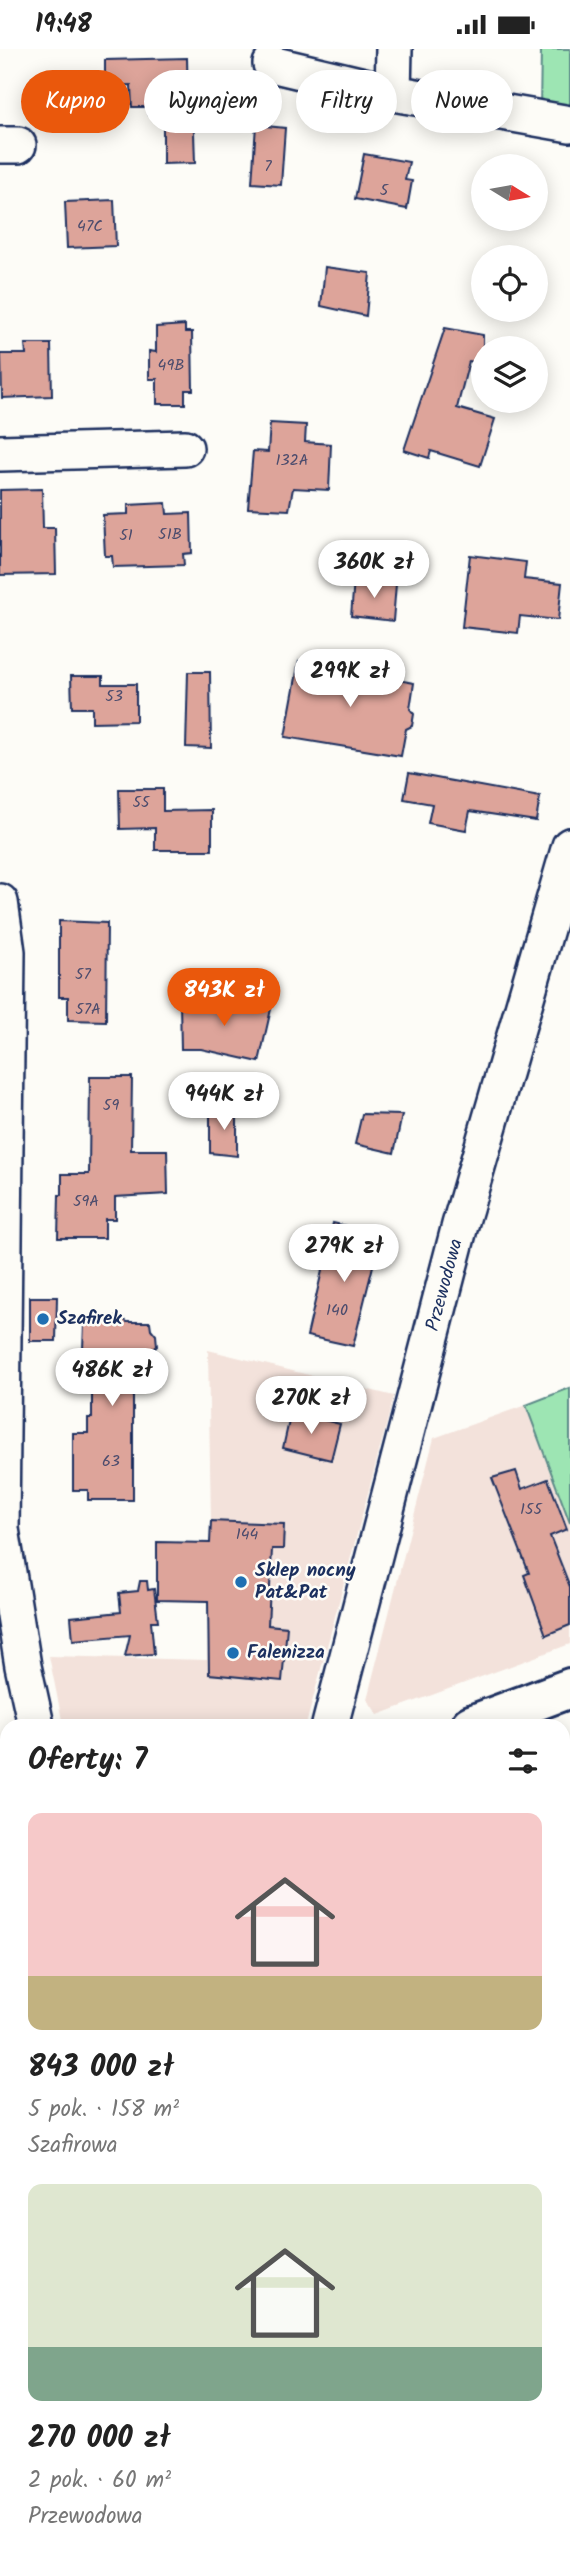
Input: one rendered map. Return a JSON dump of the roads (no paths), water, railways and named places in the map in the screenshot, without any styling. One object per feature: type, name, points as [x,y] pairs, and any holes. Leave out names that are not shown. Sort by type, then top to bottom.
[{"type":"main road","points":[[487,1719],[570,1688]]},
{"type":"street","points":[[394,49],[394,70]]},
{"type":"street","points":[[271,64],[296,70]]},
{"type":"street","points":[[397,94],[570,124]]},
{"type":"street","points":[[0,453],[186,448]]},
{"type":"street","name":"Przewodowa","points":[[332,1719],[460,1225],[570,846]]},
{"type":"street","points":[[0,902],[7,952],[1,1529],[23,1666],[35,1719]]},
{"type":"place","name":"Szafirek","points":[[43,1319]]},
{"type":"place","name":"Sklep nocny Pat&Pat","points":[[241,1582]]},
{"type":"place","name":"Falenizza","points":[[233,1653]]}]
